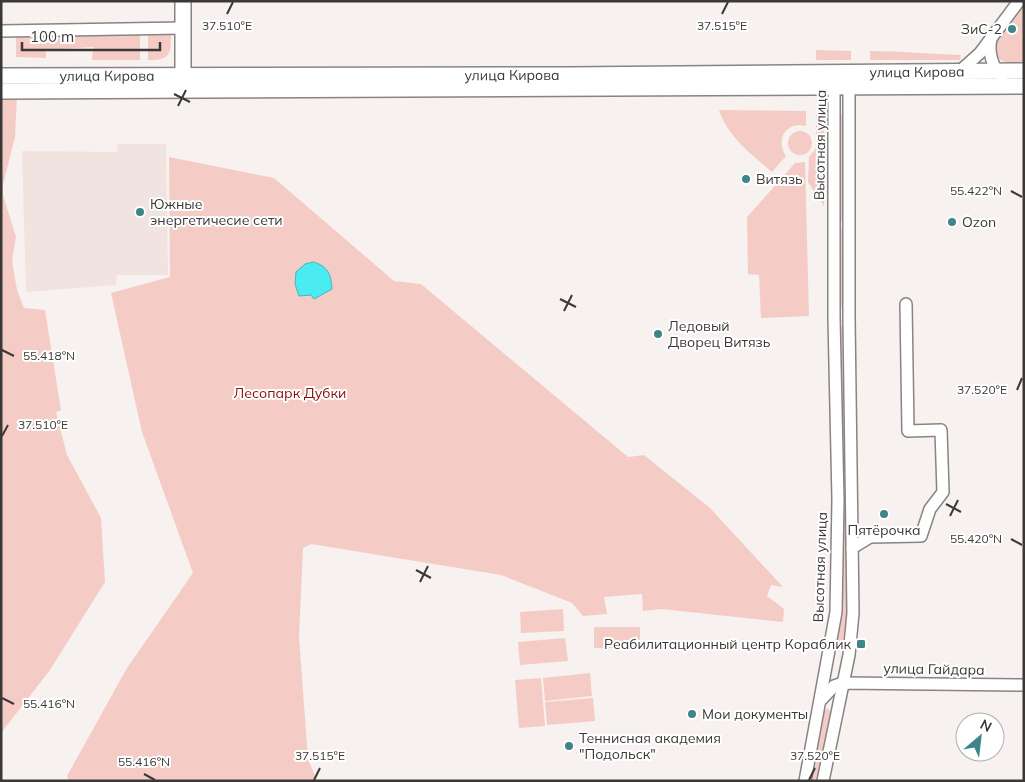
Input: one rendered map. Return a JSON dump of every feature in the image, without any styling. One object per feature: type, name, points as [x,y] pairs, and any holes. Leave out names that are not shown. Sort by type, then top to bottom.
[{"type":"main road","points":[[183,1],[183,83]]},
{"type":"main road","name":"улица Кирова","points":[[1,91],[183,83],[843,71],[1024,71]]},
{"type":"main road","name":"улица Кирова","points":[[1,76],[183,83],[841,87],[1019,86]]},
{"type":"street","points":[[960,71],[980,53],[1019,1]]},
{"type":"street","points":[[1,31],[183,28]]},
{"type":"street","points":[[992,37],[990,53],[996,71],[1019,86]]},
{"type":"street","name":"Высотная улица","points":[[804,781],[829,660],[836,612],[837,504],[834,318],[843,71]]},
{"type":"street","name":"Высотная улица","points":[[823,781],[843,683],[853,612],[849,318],[841,87]]},
{"type":"street","points":[[852,548],[870,536],[920,536],[930,509],[943,492],[941,430],[908,430],[906,304]]},
{"type":"street","points":[[834,318],[849,318]]},
{"type":"street","name":"Высотная улица","points":[[837,504],[852,504]]},
{"type":"street","points":[[821,700],[834,686],[843,683],[831,670],[829,660]]},
{"type":"street","name":"улица Гайдара","points":[[843,683],[1024,685]]},
{"type":"shaded area","points":[[118,144],[166,144],[168,275],[117,275],[116,285],[26,292],[22,151],[117,152]]},
{"type":"green space","points":[[1024,4],[1024,64],[1007,62],[998,58],[995,51],[997,43],[1002,33]]},
{"type":"green space","points":[[140,31],[140,60],[92,60],[93,47],[46,50],[46,58],[16,57],[16,35]]},
{"type":"green space","points":[[148,31],[171,31],[171,45],[166,57],[148,60]]},
{"type":"green space","points":[[816,50],[851,51],[851,60],[816,60]]},
{"type":"green space","points":[[870,51],[961,55],[960,60],[870,60]]},
{"type":"green space","points":[[1,95],[17,95],[15,137],[3,185],[3,195],[16,237],[12,261],[17,290],[24,308],[45,310],[61,410],[56,412],[67,455],[101,518],[105,582],[50,670],[1,733]]},
{"type":"green space","points":[[719,110],[806,111],[806,126],[793,126],[784,133],[782,143],[786,156],[772,172],[748,152],[734,137]]},
{"type":"green space","points":[[816,114],[824,114],[824,206],[808,182],[809,157],[816,148]]},
{"type":"green space","points":[[839,115],[844,115],[845,221],[840,221]]},
{"type":"green space","points":[[800,131],[805,132],[811,138],[811,148],[805,154],[800,155],[795,154],[789,148],[788,143],[789,138],[795,132]]},
{"type":"green space","name":"Лесопарк Дубки","points":[[169,157],[274,178],[394,281],[421,284],[628,457],[644,455],[710,508],[783,587],[771,585],[767,596],[784,609],[783,622],[661,609],[643,611],[642,594],[604,597],[607,614],[583,616],[572,603],[501,575],[311,544],[303,548],[299,637],[308,759],[317,781],[69,781],[67,776],[127,668],[193,573],[142,432],[111,293],[170,277]]},
{"type":"green space","points":[[805,162],[809,316],[761,318],[759,275],[748,274],[747,217],[795,163]]},
{"type":"green space","points":[[840,228],[845,228],[844,306],[842,308],[840,306]]},
{"type":"green space","points":[[843,325],[846,327],[847,491],[845,493],[842,491],[840,327]]},
{"type":"green space","points":[[842,514],[848,514],[847,608],[842,651],[836,650],[842,607]]},
{"type":"green space","points":[[563,609],[564,631],[521,633],[520,612]]},
{"type":"green space","points":[[594,627],[640,627],[640,648],[594,648]]},
{"type":"green space","points":[[565,638],[568,661],[520,665],[518,642]]},
{"type":"green space","points":[[590,673],[592,696],[545,701],[543,678]]},
{"type":"green space","points":[[541,678],[545,726],[519,728],[515,680]]},
{"type":"green space","points":[[593,698],[595,721],[547,725],[545,702]]},
{"type":"green space","points":[[828,708],[831,713],[818,777],[814,780],[811,776],[823,712]]},
{"type":"water","points":[[313,262],[328,271],[332,289],[314,299],[311,295],[299,296],[295,284],[296,272],[305,264]]},
{"type":"place","name":"ЗиС-2","points":[[1012,29]]},
{"type":"place","name":"Витязь","points":[[746,179]]},
{"type":"place","name":"Южные энергетичесие сети","points":[[140,212]]},
{"type":"place","name":"Ozon","points":[[952,222]]},
{"type":"place","name":"Ледовый Дворец Витязь","points":[[658,334]]},
{"type":"place","name":"Пятёрочка","points":[[884,514]]},
{"type":"place","name":"Реабилитационный центр Кораблик","points":[[861,644]]},
{"type":"place","name":"Мои документы","points":[[692,714]]},
{"type":"place","name":"Теннисная академия \"Подольск\"","points":[[569,746]]}]
